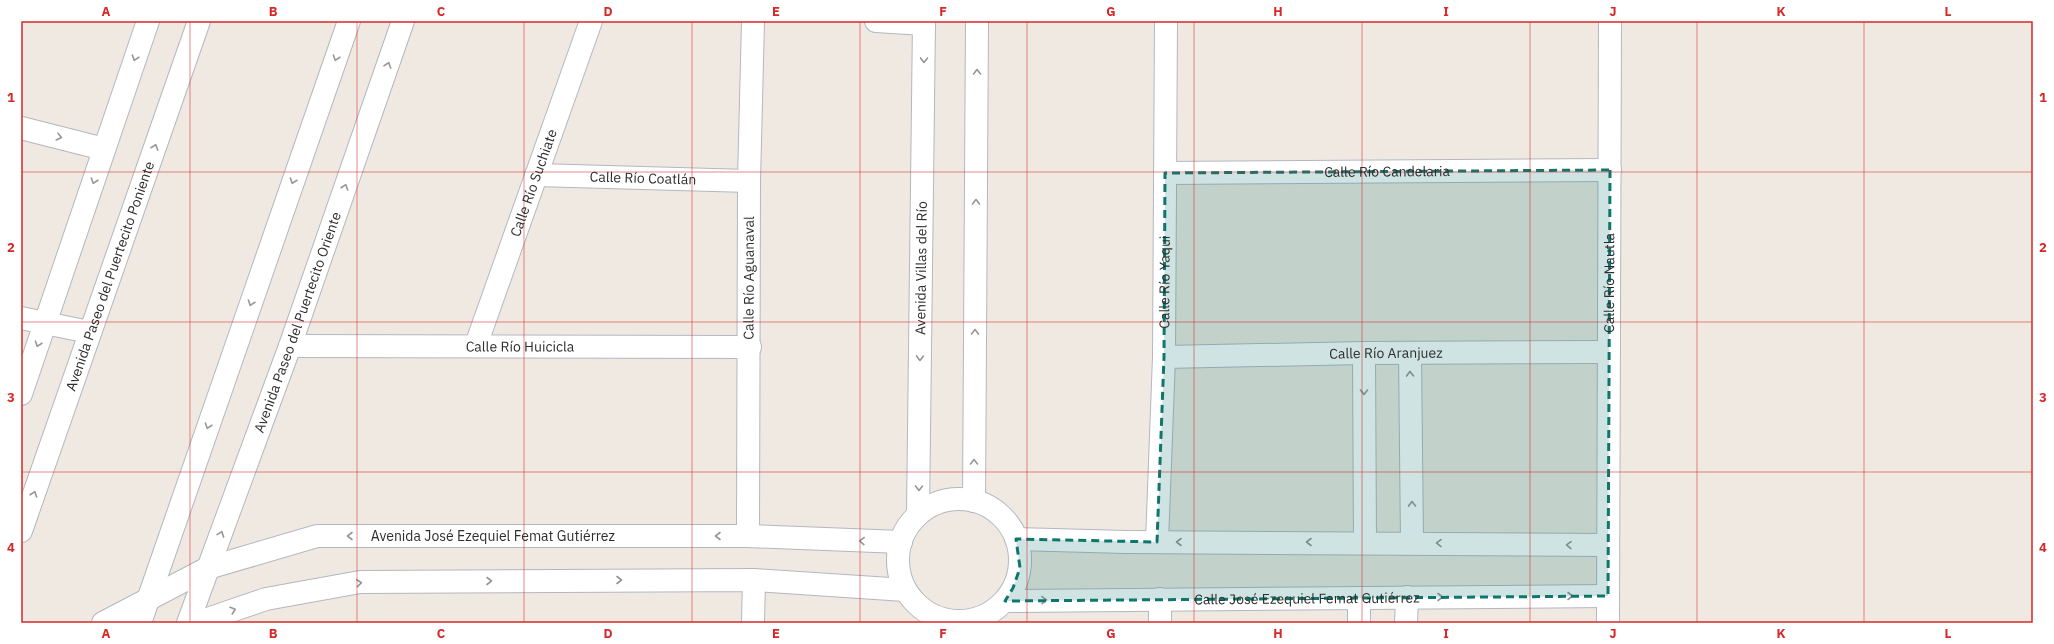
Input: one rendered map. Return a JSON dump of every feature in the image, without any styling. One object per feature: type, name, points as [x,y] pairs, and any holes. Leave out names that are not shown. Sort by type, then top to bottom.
[{"type":"street","points":[[21,394],[148,21]]},
{"type":"street","name":"Avenida Paseo del Puertecito Poniente","points":[[21,531],[89,332],[199,21]]},
{"type":"street","points":[[140,623],[349,21]]},
{"type":"street","name":"Avenida Paseo del Puertecito Oriente","points":[[188,623],[290,346],[404,21]]},
{"type":"street","name":"Calle Río Suchiate","points":[[476,346],[591,21]]},
{"type":"street","name":"Calle Río Aguanaval","points":[[748,536],[750,347],[749,181],[753,21]]},
{"type":"street","points":[[876,21],[924,23]]},
{"type":"street","points":[[974,501],[977,21]]},
{"type":"street","name":"Calle Río Yaqui","points":[[1157,542],[1164,356],[1166,21]]},
{"type":"street","name":"Calle Río Nautla","points":[[1608,623],[1610,21]]},
{"type":"street","name":"Avenida Villas del Río","points":[[918,514],[924,23]]},
{"type":"street","points":[[21,128],[104,149]]},
{"type":"street","name":"Calle Río Candelaria","points":[[1165,173],[1610,170]]},
{"type":"street","name":"Calle Río Coatlán","points":[[536,176],[749,181]]},
{"type":"street","points":[[21,318],[89,332]]},
{"type":"street","name":"Calle Río Huicicla","points":[[290,346],[750,347]]},
{"type":"street","name":"Calle Río Aranjuez","points":[[1164,356],[1364,353],[1609,352]]},
{"type":"street","points":[[1364,353],[1364,543]]},
{"type":"street","points":[[1410,353],[1412,543]]},
{"type":"street","points":[[952,499],[974,501],[994,510],[1009,525],[1016,539],[1020,557],[1020,568],[1013,588],[1005,601],[995,609],[970,621],[927,617],[905,590],[899,573],[898,556],[900,542],[906,529],[918,514],[934,504],[952,499]]},
{"type":"street","name":"Avenida José Ezequiel Femat Gutiérrez","points":[[102,623],[208,568],[317,536],[748,536],[900,542]]},
{"type":"street","points":[[1016,539],[1157,542],[1608,545]]},
{"type":"street","points":[[196,623],[266,598],[360,582],[754,580],[905,590]]},
{"type":"street","points":[[753,623],[754,580]]},
{"type":"street","name":"Calle José Ezequiel Femat Gutiérrez","points":[[1005,601],[1608,596]]},
{"type":"street","points":[[1406,623],[1407,597]]},
{"type":"street","points":[[1359,598],[1359,623]]},
{"type":"street","points":[[1160,599],[1160,623]]},
{"type":"highlighted area","points":[[1610,170],[1608,596],[1005,601],[1013,588],[1020,568],[1016,539],[1157,542],[1164,357],[1165,173]]}]
